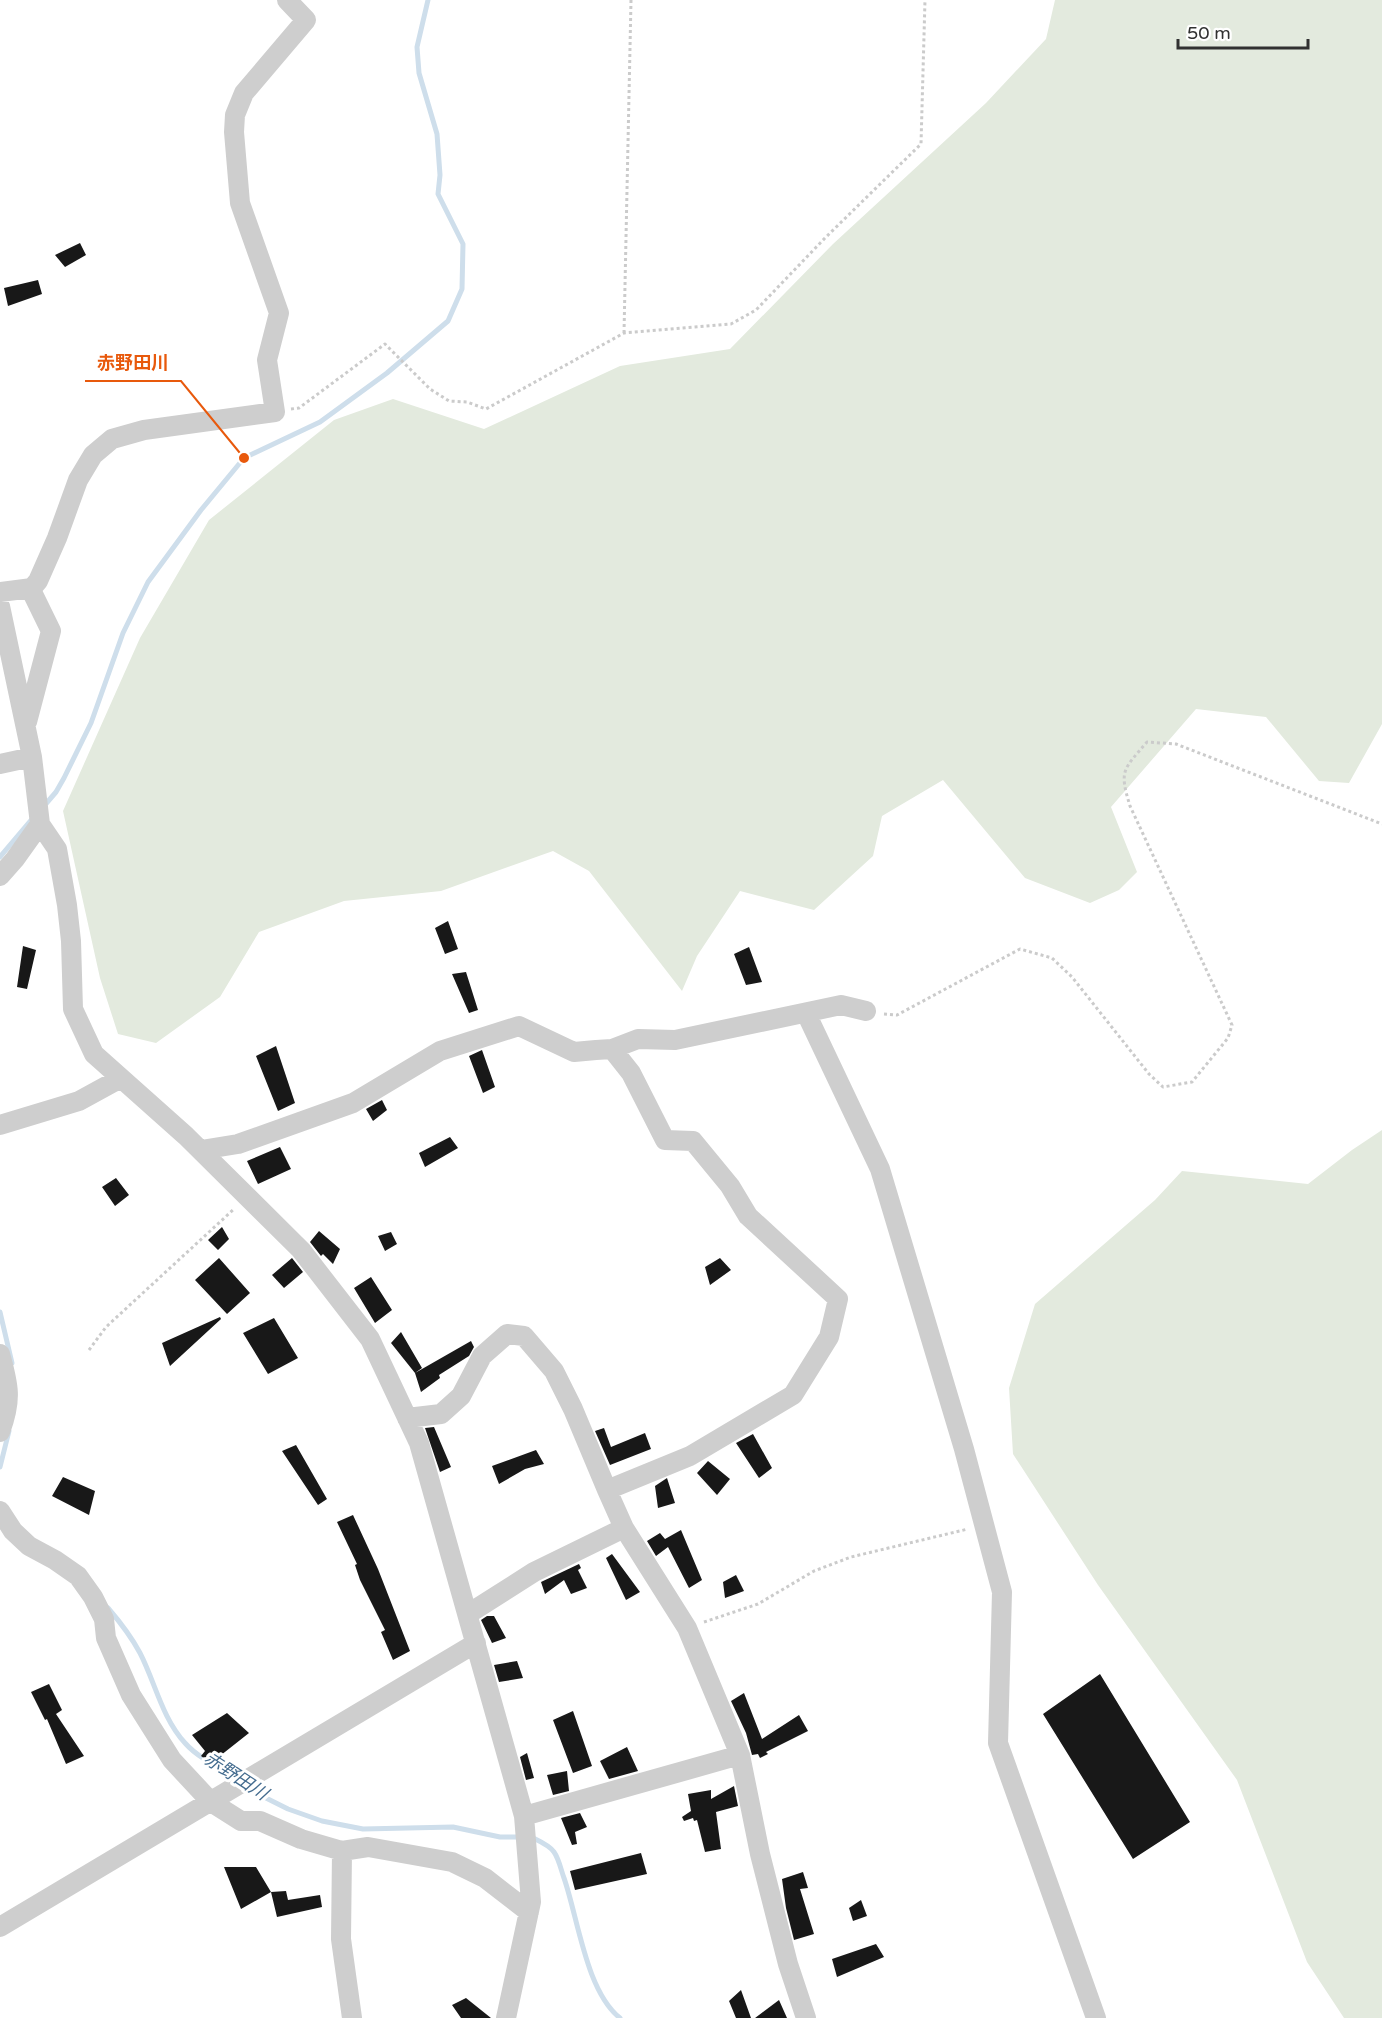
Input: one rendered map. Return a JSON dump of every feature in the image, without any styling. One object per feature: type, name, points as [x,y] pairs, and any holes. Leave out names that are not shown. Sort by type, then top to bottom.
[{"type":"street","points":[[0,592],[30,588],[38,581],[78,480],[93,455],[112,439],[144,430],[275,412],[267,360],[279,313],[240,203],[234,132],[235,115],[244,93],[306,20],[287,0]]},
{"type":"street","points":[[25,727],[51,631],[30,588]]},
{"type":"street","points":[[0,606],[32,757],[40,824],[57,849],[71,941],[73,1010],[94,1054],[201,1150],[301,1250],[370,1338],[419,1443],[524,1816],[531,1902],[506,2018]]},
{"type":"street","points":[[0,764],[32,757]]},
{"type":"street","points":[[0,876],[40,824]]},
{"type":"street","points":[[201,1150],[238,1144],[353,1103],[440,1051],[519,1026],[574,1052],[612,1049],[638,1039],[675,1040],[841,1005],[866,1011]]},
{"type":"street","points":[[806,1013],[880,1169],[964,1449],[1002,1592],[998,1743],[1096,2018]]},
{"type":"street","points":[[607,1490],[690,1456],[793,1395],[828,1336],[838,1299],[748,1216],[730,1186],[693,1141],[665,1140],[631,1073],[612,1049]]},
{"type":"street","points":[[0,1125],[79,1101],[121,1078]]},
{"type":"street","points":[[407,1418],[441,1414],[461,1396],[482,1356],[507,1334],[524,1336],[554,1371],[573,1409],[624,1528],[687,1628],[740,1755],[762,1865],[788,1964],[807,2018]]},
{"type":"street","points":[[0,1354],[9,1384],[6,1416],[0,1432]]},
{"type":"street","points":[[0,1511],[13,1531],[29,1546],[78,1576],[104,1618],[106,1638],[130,1695],[172,1760],[241,1821],[260,1821],[301,1839],[342,1851],[368,1846],[452,1862],[485,1878],[529,1912]]},
{"type":"street","points":[[468,1614],[534,1572],[624,1528]]},
{"type":"street","points":[[0,1927],[476,1643]]},
{"type":"street","points":[[524,1816],[740,1755]]},
{"type":"street","points":[[342,1851],[341,1939],[351,2018]]},
{"type":"path","points":[[624,333],[631,0]]},
{"type":"path","points":[[275,412],[299,408],[385,344],[430,389],[449,401],[467,402],[486,409],[624,333],[731,324],[756,310],[825,238],[921,144],[925,0]]},
{"type":"path","points":[[866,1011],[897,1015],[1020,949],[1052,958],[1072,977],[1149,1074],[1163,1087],[1192,1082],[1228,1038],[1232,1025],[1130,806],[1123,780],[1128,764],[1148,742],[1176,744],[1382,824]]},
{"type":"path","points":[[90,1350],[106,1327],[248,1196]]},
{"type":"path","points":[[687,1628],[758,1604],[814,1571],[851,1557],[984,1526]]},
{"type":"shaded area","points":[[1055,0],[1382,0],[1382,724],[1349,783],[1319,781],[1266,717],[1196,709],[1111,807],[1137,872],[1119,890],[1090,903],[1025,878],[943,780],[882,816],[873,856],[814,910],[740,891],[697,956],[682,991],[589,871],[553,851],[441,891],[344,901],[259,932],[220,997],[156,1043],[118,1034],[100,978],[63,811],[140,638],[209,520],[334,420],[393,399],[484,429],[620,366],[730,349],[833,244],[986,103],[1046,39]]},
{"type":"shaded area","points":[[1382,1130],[1382,2018],[1344,2018],[1307,1962],[1237,1780],[1098,1585],[1013,1454],[1009,1388],[1035,1304],[1155,1200],[1182,1171],[1308,1184]]},
{"type":"building","points":[[80,243],[86,255],[65,267],[55,255]]},
{"type":"building","points":[[38,280],[42,294],[8,306],[4,288]]},
{"type":"building","points":[[448,921],[458,949],[445,954],[435,928]]},
{"type":"building","points":[[23,946],[36,950],[27,989],[17,987]]},
{"type":"building","points":[[749,947],[762,982],[746,985],[734,954]]},
{"type":"building","points":[[466,972],[478,1010],[469,1013],[452,974]]},
{"type":"building","points":[[276,1046],[295,1103],[278,1111],[256,1056]]},
{"type":"building","points":[[482,1050],[495,1087],[483,1093],[469,1056]]},
{"type":"building","points":[[382,1100],[387,1110],[373,1121],[366,1109]]},
{"type":"building","points":[[450,1137],[458,1148],[425,1167],[419,1153]]},
{"type":"building","points":[[280,1147],[291,1169],[258,1184],[247,1161]]},
{"type":"building","points":[[116,1178],[129,1195],[115,1206],[102,1187]]},
{"type":"building","points":[[222,1227],[229,1239],[218,1250],[208,1240]]},
{"type":"building","points":[[319,1231],[340,1249],[333,1264],[323,1254],[321,1256],[310,1242]]},
{"type":"building","points":[[391,1232],[397,1244],[385,1251],[378,1236]]},
{"type":"building","points":[[219,1258],[250,1293],[227,1314],[195,1280]]},
{"type":"building","points":[[292,1258],[303,1272],[284,1288],[272,1275]]},
{"type":"building","points":[[720,1258],[731,1270],[710,1285],[705,1267]]},
{"type":"building","points":[[371,1277],[392,1310],[375,1323],[354,1288]]},
{"type":"building","points":[[220,1317],[221,1319],[170,1366],[162,1343]]},
{"type":"building","points":[[274,1318],[298,1358],[268,1374],[243,1333]]},
{"type":"building","points":[[401,1332],[422,1368],[415,1373],[391,1343]]},
{"type":"building","points":[[471,1341],[474,1347],[469,1356],[439,1375],[440,1378],[421,1392],[415,1373]]},
{"type":"building","points":[[434,1427],[451,1467],[440,1472],[425,1428]]},
{"type":"building","points":[[604,1428],[611,1447],[645,1433],[651,1449],[610,1465],[595,1431]]},
{"type":"building","points":[[753,1434],[772,1468],[759,1478],[736,1443]]},
{"type":"building","points":[[296,1445],[327,1499],[318,1505],[282,1451]]},
{"type":"building","points":[[536,1450],[544,1464],[525,1469],[499,1484],[492,1466]]},
{"type":"building","points":[[708,1461],[730,1479],[717,1495],[697,1473]]},
{"type":"building","points":[[63,1477],[95,1491],[89,1515],[52,1496]]},
{"type":"building","points":[[667,1478],[675,1503],[658,1508],[655,1486]]},
{"type":"building","points":[[353,1515],[378,1569],[410,1651],[393,1660],[381,1632],[385,1630],[360,1580],[355,1565],[357,1564],[337,1522]]},
{"type":"building","points":[[681,1530],[702,1580],[689,1588],[668,1547],[656,1556],[647,1541],[660,1533],[665,1539]]},
{"type":"building","points":[[612,1554],[640,1592],[626,1600],[606,1558]]},
{"type":"building","points":[[579,1564],[581,1568],[578,1570],[587,1588],[571,1594],[564,1580],[545,1594],[541,1582]]},
{"type":"building","points":[[736,1575],[744,1591],[725,1598],[723,1582]]},
{"type":"building","points":[[487,1616],[494,1616],[506,1638],[492,1643],[481,1620]]},
{"type":"building","points":[[517,1661],[523,1678],[499,1682],[494,1665]]},
{"type":"building","points":[[1100,1674],[1190,1822],[1133,1859],[1043,1714]]},
{"type":"building","points":[[49,1684],[62,1710],[56,1714],[84,1756],[66,1764],[47,1719],[45,1720],[31,1692]]},
{"type":"building","points":[[744,1693],[762,1739],[799,1715],[808,1731],[766,1752],[768,1754],[760,1758],[758,1754],[752,1755],[746,1733],[731,1701]]},
{"type":"building","points":[[573,1711],[592,1766],[573,1773],[553,1720]]},
{"type":"building","points":[[227,1713],[249,1733],[211,1763],[201,1756],[205,1751],[192,1735]]},
{"type":"building","points":[[627,1747],[638,1771],[609,1779],[600,1761]]},
{"type":"building","points":[[527,1753],[534,1778],[526,1780],[520,1757]]},
{"type":"building","points":[[567,1771],[569,1791],[553,1795],[547,1775]]},
{"type":"building","points":[[734,1786],[738,1806],[716,1812],[721,1849],[705,1852],[697,1820],[694,1821],[693,1818],[684,1821],[682,1817],[691,1811],[688,1794],[711,1790],[711,1799]]},
{"type":"building","points":[[580,1813],[587,1827],[575,1832],[577,1844],[572,1845],[561,1818]]},
{"type":"building","points":[[641,1853],[647,1874],[575,1890],[570,1871]]},
{"type":"building","points":[[224,1867],[256,1867],[271,1892],[241,1909]]},
{"type":"building","points":[[803,1872],[808,1888],[800,1889],[814,1934],[794,1940],[782,1879]]},
{"type":"building","points":[[286,1891],[288,1900],[320,1895],[322,1907],[277,1917],[271,1892]]},
{"type":"building","points":[[861,1900],[867,1916],[853,1921],[849,1908]]},
{"type":"building","points":[[876,1944],[884,1957],[837,1977],[832,1959]]},
{"type":"building","points":[[741,1990],[751,2018],[736,2018],[729,2001]]},
{"type":"building","points":[[466,1998],[491,2018],[461,2018],[452,2005]]},
{"type":"building","points":[[779,2000],[787,2018],[755,2018]]},
{"type":"waterway","name":"赤野田川","points":[[44,806],[64,778],[91,723],[123,633],[148,582],[201,510],[244,458],[320,422],[387,373],[448,321],[462,289],[463,244],[438,194],[440,175],[437,134],[419,73],[417,47],[428,0]]},
{"type":"waterway","name":"赤野田川","points":[[0,857],[32,819]]},
{"type":"waterway","name":"赤野田川","points":[[0,1312],[12,1363]]},
{"type":"waterway","name":"赤野田川","points":[[0,1467],[9,1431]]},
{"type":"waterway","name":"赤野田川","points":[[108,1608],[140,1653],[177,1733],[197,1754],[239,1778]]},
{"type":"waterway","name":"赤野田川","points":[[250,1784],[260,1790],[262,1796],[288,1809],[322,1821],[363,1829],[453,1827],[500,1837],[522,1837]]},
{"type":"waterway","name":"赤野田川","points":[[531,1837],[547,1845],[556,1855],[591,1972],[608,2006],[620,2018]]},
{"type":"place","name":"赤野田川","points":[[244,458]]}]
